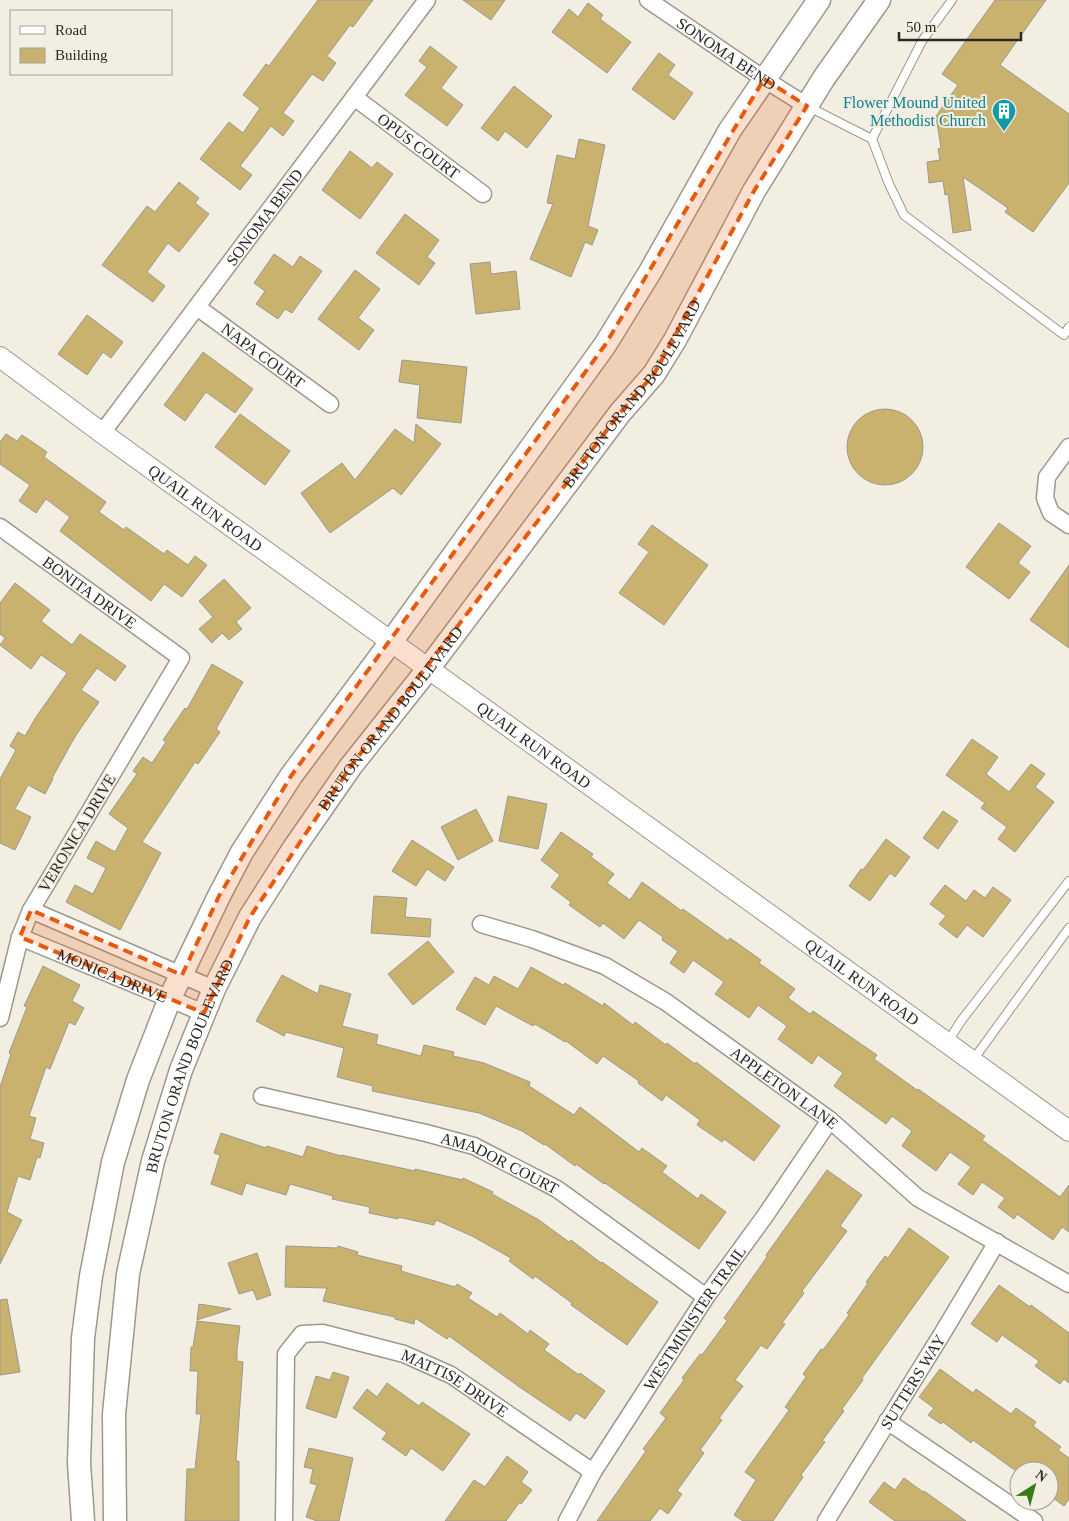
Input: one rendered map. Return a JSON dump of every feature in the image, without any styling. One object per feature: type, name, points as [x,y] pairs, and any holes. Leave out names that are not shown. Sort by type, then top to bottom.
[{"type":"main road","points":[[83,1521],[79,1463],[84,1338],[91,1276],[113,1162],[138,1080],[170,998],[219,896],[242,852],[291,776],[391,642],[605,345],[636,297],[730,130],[819,0]]},
{"type":"main road","name":"BRUTON ORAND BOULEVARD","points":[[115,1521],[114,1414],[128,1274],[153,1161],[181,1070],[214,989],[250,917],[294,848],[351,766],[428,669],[620,413],[654,374],[675,340],[754,191],[842,51],[878,0]]},
{"type":"street","name":"SONOMA BEND","points":[[102,434],[427,0]]},
{"type":"street","name":"SONOMA BEND","points":[[648,0],[807,106]]},
{"type":"street","name":"OPUS COURT","points":[[354,97],[483,194]]},
{"type":"street","name":"NAPA COURT","points":[[197,307],[330,404]]},
{"type":"street","name":"QUAIL RUN ROAD","points":[[0,357],[102,434],[1069,1132]]},
{"type":"street","points":[[1069,447],[1047,477],[1045,498],[1052,513],[1069,525]]},
{"type":"street","name":"BONITA DRIVE","points":[[0,527],[181,658]]},
{"type":"street","name":"VERONICA DRIVE","points":[[0,1018],[20,937],[31,910],[181,658]]},
{"type":"street","name":"MONICA DRIVE","points":[[31,910],[214,989]]},
{"type":"street","name":"APPLETON LANE","points":[[481,924],[532,939],[605,966],[666,1002],[830,1120],[918,1198],[1069,1284]]},
{"type":"street","name":"MONICA DRIVE","points":[[20,937],[204,1013]]},
{"type":"street","name":"AMADOR COURT","points":[[262,1096],[426,1133],[474,1146],[557,1189],[706,1297]]},
{"type":"street","name":"WESTMINISTER TRAIL","points":[[567,1521],[592,1472],[706,1297],[765,1216],[830,1120]]},
{"type":"street","name":"SUTTERS WAY","points":[[826,1521],[997,1242]]},
{"type":"street","name":"MATTISE DRIVE","points":[[284,1521],[286,1354],[302,1334],[323,1333],[404,1354],[451,1376],[592,1472]]},
{"type":"street","points":[[887,1422],[1034,1521]]},
{"type":"lane","points":[[872,139],[922,41],[952,0]]},
{"type":"lane","points":[[807,106],[872,139],[889,184],[904,215],[1064,335],[1069,327]]},
{"type":"lane","points":[[947,1044],[961,1021],[1069,881]]},
{"type":"lane","points":[[972,1061],[1069,928]]},
{"type":"highlighted area","points":[[764,79],[807,106],[754,191],[654,374],[620,413],[351,766],[250,917],[204,1013],[20,937],[31,910],[182,975],[219,896],[291,776],[605,345]]},
{"type":"building","points":[[318,0],[373,0],[353,27],[350,25],[327,56],[336,63],[323,81],[312,74],[283,113],[294,121],[283,136],[271,126],[240,166],[252,175],[240,190],[200,159],[229,122],[243,133],[260,108],[243,95],[266,64],[269,66]]},
{"type":"building","points":[[463,0],[505,0],[491,20]]},
{"type":"building","name":"Flower Mound United Methodist Church","points":[[995,0],[1046,0],[1000,65],[1069,114],[1069,183],[1033,232],[1005,212],[1008,208],[963,177],[971,230],[953,233],[948,194],[945,195],[943,181],[929,183],[927,162],[940,160],[938,149],[941,148],[936,116],[958,85],[942,74]]},
{"type":"building","points":[[588,3],[603,15],[600,19],[631,42],[607,73],[552,32],[569,9],[578,17]]},
{"type":"building","points":[[430,46],[457,67],[441,88],[463,105],[447,126],[405,95],[427,67],[419,61]]},
{"type":"building","points":[[659,53],[675,65],[668,75],[693,93],[674,120],[632,89]]},
{"type":"building","points":[[514,86],[552,116],[527,148],[505,131],[498,141],[481,128]]},
{"type":"building","points":[[579,139],[605,145],[588,226],[598,230],[592,245],[585,242],[571,277],[530,259],[553,204],[547,203],[557,155],[575,159]]},
{"type":"building","points":[[350,151],[372,168],[377,162],[393,174],[360,219],[322,190]]},
{"type":"building","points":[[179,182],[199,198],[195,203],[209,214],[179,252],[168,243],[147,272],[165,286],[153,302],[102,265],[147,206],[155,212]]},
{"type":"building","points":[[405,214],[439,240],[427,257],[435,263],[419,285],[376,253]]},
{"type":"building","points":[[274,254],[293,267],[300,256],[322,271],[292,313],[285,309],[278,319],[256,304],[265,291],[254,283]]},
{"type":"building","points":[[490,262],[491,274],[516,271],[520,309],[476,314],[470,264]]},
{"type":"building","points":[[355,270],[380,289],[358,318],[374,330],[359,350],[318,319]]},
{"type":"building","points":[[87,315],[123,342],[111,358],[103,352],[87,375],[58,354]]},
{"type":"building","points":[[203,352],[253,389],[235,413],[206,392],[185,421],[164,405]]},
{"type":"building","points":[[402,360],[467,367],[461,423],[417,418],[420,385],[399,382]]},
{"type":"building","points":[[885,409],[899,412],[912,420],[920,433],[923,447],[920,461],[912,474],[899,482],[885,485],[871,482],[858,474],[850,461],[847,447],[850,433],[858,420],[871,412]]},
{"type":"building","points":[[240,414],[290,451],[265,485],[215,447]]},
{"type":"building","points":[[416,424],[441,444],[401,495],[393,488],[330,533],[301,493],[342,463],[355,480],[395,429],[414,443]]},
{"type":"building","points":[[6,434],[17,441],[22,435],[47,452],[44,457],[106,502],[99,512],[124,530],[126,527],[164,554],[167,550],[188,565],[195,556],[207,565],[182,597],[164,584],[151,601],[60,531],[70,517],[46,499],[36,513],[19,501],[30,485],[0,464],[0,442]]},
{"type":"building","points":[[999,523],[1031,546],[1018,563],[1030,572],[1009,599],[966,567]]},
{"type":"building","points":[[652,525],[708,565],[664,625],[619,593],[649,552],[638,544]]},
{"type":"building","points":[[1069,565],[1069,648],[1030,620]]},
{"type":"building","points":[[224,579],[251,608],[236,622],[242,629],[229,640],[222,633],[212,643],[199,629],[213,617],[199,601]]},
{"type":"building","points":[[15,583],[50,610],[41,621],[72,645],[80,634],[126,666],[115,681],[97,668],[81,690],[99,702],[76,735],[45,794],[28,785],[15,809],[31,817],[15,850],[0,843],[0,779],[16,750],[10,746],[18,732],[25,736],[67,673],[41,655],[31,669],[0,645],[5,638],[0,634],[0,603]]},
{"type":"building","points":[[212,664],[243,682],[216,729],[220,732],[198,764],[195,762],[142,842],[161,853],[120,930],[66,902],[75,885],[93,894],[106,868],[87,858],[96,841],[115,852],[128,828],[109,814],[137,774],[133,771],[143,757],[152,763],[166,742],[163,740],[185,708],[187,709]]},
{"type":"building","points":[[972,739],[998,757],[986,774],[1009,792],[1031,764],[1045,774],[1035,787],[1054,802],[1015,852],[998,839],[1007,827],[981,808],[985,803],[946,775]]},
{"type":"building","points":[[508,796],[547,804],[538,849],[499,841]]},
{"type":"building","points":[[476,809],[493,841],[458,860],[441,827]]},
{"type":"building","points":[[943,811],[958,821],[938,849],[923,838]]},
{"type":"building","points":[[561,832],[593,854],[591,857],[614,874],[607,883],[630,900],[642,882],[728,941],[730,938],[761,960],[759,963],[795,989],[788,998],[810,1014],[813,1011],[877,1055],[874,1059],[985,1136],[982,1140],[1060,1197],[1069,1185],[1069,1232],[1062,1227],[1053,1240],[1017,1214],[1014,1219],[998,1207],[1005,1198],[982,1182],[973,1195],[958,1184],[971,1167],[950,1152],[936,1171],[902,1146],[912,1131],[892,1116],[886,1124],[834,1086],[843,1073],[818,1055],[812,1064],[778,1039],[787,1026],[758,1005],[749,1018],[715,994],[724,982],[693,960],[684,973],[670,963],[678,951],[662,940],[663,937],[639,920],[624,939],[603,923],[600,927],[569,905],[571,902],[551,887],[560,875],[541,860]]},
{"type":"building","points":[[886,839],[910,857],[895,877],[890,873],[870,901],[849,886]]},
{"type":"building","points":[[412,840],[454,867],[445,881],[427,869],[416,886],[392,871]]},
{"type":"building","points":[[945,885],[966,901],[974,890],[985,898],[993,887],[1011,900],[983,937],[967,925],[957,938],[939,924],[946,916],[930,904]]},
{"type":"building","points":[[374,896],[407,898],[405,917],[431,919],[430,937],[371,933]]},
{"type":"building","points":[[428,941],[454,972],[413,1005],[388,974]]},
{"type":"building","points":[[43,966],[80,985],[72,1001],[84,1008],[75,1025],[69,1022],[50,1069],[46,1067],[29,1116],[36,1118],[30,1139],[44,1143],[40,1158],[37,1157],[30,1180],[18,1176],[7,1212],[22,1220],[0,1264],[0,1087],[11,1054],[9,1053],[27,1007],[24,1006]]},
{"type":"building","points":[[531,967],[563,985],[565,983],[603,1006],[604,1003],[633,1025],[635,1022],[695,1064],[696,1062],[780,1126],[754,1161],[724,1139],[722,1142],[697,1125],[700,1120],[666,1095],[662,1101],[638,1083],[639,1081],[603,1056],[597,1064],[566,1041],[496,1006],[485,1025],[456,1009],[475,977],[489,985],[494,976],[518,989]]},
{"type":"building","points":[[282,975],[318,994],[320,985],[351,994],[342,1026],[378,1035],[376,1044],[421,1056],[424,1045],[454,1052],[453,1056],[484,1063],[530,1082],[529,1086],[574,1115],[580,1107],[639,1152],[642,1148],[667,1166],[662,1172],[698,1199],[701,1194],[726,1212],[699,1249],[605,1183],[576,1164],[575,1166],[545,1144],[522,1131],[479,1113],[372,1091],[373,1086],[337,1077],[344,1048],[286,1032],[284,1036],[256,1021]]},
{"type":"building","points":[[221,1133],[266,1148],[267,1146],[303,1157],[307,1146],[341,1156],[415,1171],[415,1169],[463,1180],[463,1178],[493,1192],[492,1194],[539,1220],[569,1242],[571,1240],[658,1302],[627,1345],[571,1305],[572,1303],[535,1276],[533,1279],[509,1261],[511,1258],[472,1236],[436,1220],[434,1225],[369,1213],[370,1207],[332,1199],[333,1196],[290,1184],[286,1195],[246,1183],[242,1195],[211,1184],[220,1155],[214,1153]]},
{"type":"building","points":[[827,1170],[862,1195],[840,1226],[847,1231],[802,1291],[804,1293],[782,1323],[785,1324],[767,1349],[761,1345],[735,1380],[743,1386],[719,1418],[722,1420],[700,1450],[704,1453],[677,1491],[682,1494],[668,1514],[660,1508],[650,1521],[597,1521],[646,1451],[643,1449],[666,1418],[660,1413],[684,1380],[682,1378],[727,1321],[724,1318],[767,1257],[766,1255]]},
{"type":"building","points":[[909,1228],[949,1257],[862,1378],[863,1380],[842,1409],[844,1411],[822,1441],[825,1442],[801,1475],[803,1477],[773,1521],[743,1521],[734,1515],[756,1480],[745,1472],[789,1410],[785,1407],[806,1377],[803,1374],[849,1315],[847,1313],[868,1283],[866,1282],[885,1256],[888,1258]]},
{"type":"building","points":[[286,1246],[337,1248],[338,1246],[358,1252],[357,1255],[402,1266],[401,1271],[455,1287],[457,1284],[472,1293],[468,1298],[497,1317],[500,1313],[528,1334],[530,1330],[549,1344],[544,1350],[605,1391],[585,1419],[576,1413],[570,1421],[449,1336],[447,1339],[415,1318],[414,1324],[395,1319],[395,1317],[323,1301],[327,1288],[285,1287]]},
{"type":"building","points":[[257,1253],[271,1295],[257,1300],[253,1290],[239,1294],[228,1263]]},
{"type":"building","points":[[999,1285],[1030,1307],[1031,1305],[1069,1333],[1069,1383],[1064,1379],[1060,1384],[1035,1366],[1039,1361],[1002,1335],[997,1342],[971,1324]]},
{"type":"building","points":[[7,1299],[20,1372],[0,1375],[0,1300]]},
{"type":"building","points":[[199,1304],[231,1309],[197,1320]]},
{"type":"building","points":[[197,1321],[240,1326],[237,1361],[243,1362],[236,1461],[239,1461],[239,1521],[185,1521],[187,1469],[195,1469],[201,1414],[196,1414],[198,1371],[190,1371],[191,1347],[193,1347]]},
{"type":"building","points":[[940,1369],[973,1393],[976,1389],[1011,1414],[1016,1408],[1036,1422],[1033,1426],[1061,1447],[1058,1450],[1069,1458],[1069,1499],[1064,1506],[1059,1502],[1059,1461],[1009,1461],[1009,1466],[973,1440],[971,1443],[943,1422],[941,1424],[928,1415],[934,1408],[919,1397]]},
{"type":"building","points":[[333,1372],[349,1377],[336,1418],[306,1408],[316,1376],[330,1380]]},
{"type":"building","points":[[387,1383],[419,1406],[422,1402],[470,1434],[443,1471],[411,1448],[406,1456],[382,1439],[387,1433],[353,1408],[367,1389],[377,1397]]},
{"type":"building","points":[[309,1448],[353,1458],[339,1521],[317,1521],[306,1517],[317,1485],[310,1483],[313,1469],[304,1467]]},
{"type":"building","points":[[507,1456],[528,1472],[521,1482],[532,1490],[521,1504],[519,1503],[506,1521],[445,1521],[474,1480],[485,1487]]},
{"type":"building","points":[[904,1478],[966,1521],[895,1521],[869,1502],[884,1482],[895,1490]]},
{"type":"place","name":"Flower Mound United Methodist Church","points":[[1004,132]]}]
